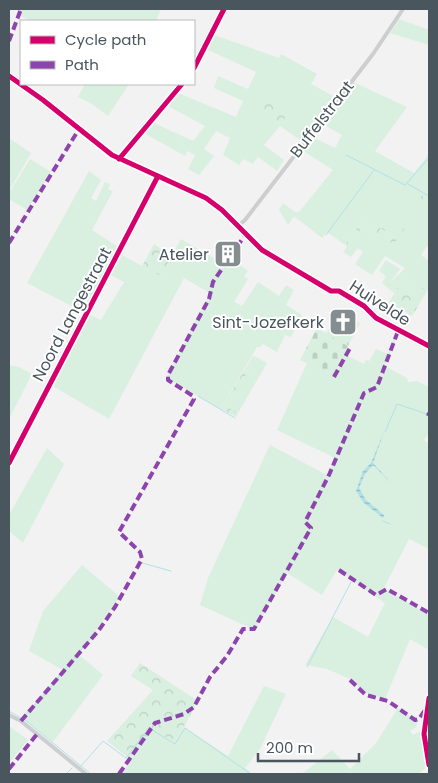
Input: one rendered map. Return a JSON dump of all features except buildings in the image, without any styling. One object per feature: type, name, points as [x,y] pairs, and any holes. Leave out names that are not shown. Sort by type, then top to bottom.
[{"type":"street","points":[[195,66],[224,9]]},
{"type":"street","name":"Buffelstraat","points":[[238,226],[245,220],[276,177],[373,54],[403,9]]},
{"type":"street","name":"Huivelde","points":[[9,76],[20,84]]},
{"type":"street","name":"Huivelde","points":[[21,85],[120,159],[206,198],[222,210],[262,250],[331,291],[339,291],[364,306],[376,318],[429,346]]},
{"type":"street","points":[[120,159],[181,85]]},
{"type":"street","name":"Noord Langestraat","points":[[9,463],[158,176]]},
{"type":"street","points":[[429,698],[424,734],[429,765]]},
{"type":"street","points":[[9,715],[21,721],[86,774]]},
{"type":"green space","points":[[19,9],[161,9],[156,20],[29,20],[17,14]]},
{"type":"green space","points":[[399,19],[429,30],[429,45],[390,33]]},
{"type":"green space","points":[[214,35],[279,58],[281,54],[317,74],[311,84],[335,97],[300,140],[280,126],[264,145],[284,160],[277,171],[258,157],[253,164],[243,159],[239,165],[223,155],[230,138],[216,131],[204,149],[214,156],[199,175],[188,169],[195,155],[187,151],[185,156],[144,133],[154,123],[193,141],[205,126],[168,106],[178,93],[236,117],[243,101],[214,88],[218,76],[248,89],[256,72],[206,49]]},
{"type":"green space","points":[[353,82],[407,107],[375,151],[414,173],[429,154],[429,247],[427,246],[421,255],[429,261],[429,278],[419,293],[401,282],[394,293],[382,283],[386,276],[379,271],[386,260],[400,269],[390,283],[405,268],[385,256],[372,275],[355,264],[363,252],[358,248],[351,257],[343,252],[361,229],[374,238],[381,228],[393,237],[390,242],[393,245],[425,193],[396,234],[383,225],[404,197],[375,231],[361,223],[345,245],[327,232],[322,238],[294,216],[288,225],[279,210],[283,203],[295,212],[299,212],[333,170],[300,149],[310,136],[335,148],[342,135],[321,123]]},
{"type":"green space","points":[[84,85],[128,85],[108,116],[92,104],[78,97]]},
{"type":"green space","points":[[266,96],[290,110],[280,126],[257,113]]},
{"type":"green space","points":[[9,138],[31,153],[9,191]]},
{"type":"green space","points":[[30,159],[51,172],[27,210],[9,199],[9,193]]},
{"type":"green space","points":[[89,171],[101,180],[91,198],[96,201],[105,182],[110,184],[108,189],[113,191],[92,230],[118,247],[85,313],[27,283]]},
{"type":"green space","points":[[424,192],[428,195],[393,245],[390,242],[393,237],[381,228],[374,238],[361,229],[347,247],[345,245],[361,223],[375,231],[402,195],[404,197],[384,225],[396,233]]},
{"type":"green space","points":[[181,239],[224,264],[229,257],[248,271],[244,276],[248,279],[234,302],[242,306],[258,282],[279,296],[286,285],[294,290],[286,305],[302,315],[291,337],[285,335],[277,352],[263,344],[257,347],[221,409],[166,378],[210,293],[184,278],[109,419],[51,385],[88,314],[101,320],[124,282],[109,274],[120,254],[161,276]]},
{"type":"green space","points":[[154,244],[172,256],[161,276],[142,266]]},
{"type":"green space","points":[[429,278],[429,288],[412,316],[389,302],[401,282],[419,293]]},
{"type":"green space","points":[[339,311],[344,314],[332,329],[342,334],[350,317],[360,323],[348,346],[326,334]]},
{"type":"green space","points":[[317,328],[348,346],[334,376],[300,360]]},
{"type":"green space","points":[[396,333],[398,334],[385,366],[407,378],[408,382],[417,381],[429,387],[429,433],[424,440],[429,444],[429,549],[409,539],[384,588],[429,615],[429,650],[410,639],[385,699],[364,692],[350,679],[327,669],[305,665],[333,617],[368,637],[385,603],[337,570],[322,595],[287,573],[255,630],[200,605],[208,578],[270,445],[327,475],[335,458],[277,430],[307,363],[334,376],[344,354],[364,364],[366,360],[369,361],[376,349],[388,354]]},
{"type":"green space","points":[[253,356],[256,357],[227,407],[238,413],[236,417],[221,409]]},
{"type":"green space","points":[[256,357],[267,363],[238,413],[227,407]]},
{"type":"green space","points":[[9,365],[19,367],[32,374],[9,419]]},
{"type":"green space","points":[[47,448],[64,464],[23,543],[9,531],[9,515]]},
{"type":"green space","points":[[82,565],[120,597],[78,654],[103,675],[53,742],[22,718],[63,670],[29,651],[43,611]]},
{"type":"green space","points":[[140,663],[198,701],[175,743],[152,728],[131,760],[107,741],[153,690],[131,676]]},
{"type":"green space","points":[[264,686],[286,694],[260,749],[245,768],[253,774],[122,774],[152,728],[175,743],[184,727],[228,756]]},
{"type":"green space","points":[[398,708],[418,721],[416,727],[410,731],[413,735],[422,730],[427,767],[418,774],[353,774],[351,772],[348,774],[302,774],[332,750],[350,769],[376,743]]},
{"type":"green space","points":[[9,726],[28,740],[9,763]]},
{"type":"water","points":[[384,432],[373,463],[392,484],[373,465],[365,474],[359,488],[366,500],[384,515],[383,518],[364,503],[356,491],[363,471],[371,463]]},
{"type":"waterway","points":[[346,155],[405,185],[429,158]]},
{"type":"waterway","points":[[326,235],[374,170]]},
{"type":"waterway","points":[[408,184],[429,196]]},
{"type":"waterway","points":[[198,396],[235,418]]},
{"type":"waterway","points":[[385,432],[397,404],[427,414],[429,410]]},
{"type":"waterway","points":[[383,521],[390,524]]},
{"type":"waterway","points":[[142,563],[171,571]]},
{"type":"waterway","points":[[307,667],[351,582]]},
{"type":"waterway","points":[[22,718],[44,695],[96,632]]},
{"type":"waterway","points":[[9,711],[21,718]]},
{"type":"waterway","points":[[25,720],[91,774]]},
{"type":"waterway","points":[[81,766],[103,741],[126,758],[149,728],[175,744],[185,728],[251,774]]},
{"type":"waterway","points":[[66,774],[72,768]]},
{"type":"marked path","points":[[9,41],[21,9]]},
{"type":"marked path","points":[[9,243],[79,129]]},
{"type":"marked path","points":[[21,721],[99,630],[115,607],[142,559],[140,552],[119,532],[194,399],[193,396],[168,380],[168,375],[209,299],[213,282],[245,235]]},
{"type":"marked path","points":[[119,774],[155,723],[184,714],[194,707],[210,677],[227,656],[243,629],[254,629],[311,528],[305,522],[329,475],[364,393],[377,387],[398,331]]},
{"type":"marked path","points":[[334,377],[350,348]]},
{"type":"marked path","points":[[339,570],[376,595],[387,589],[429,613]]},
{"type":"marked path","points":[[350,680],[366,695],[388,701],[415,720],[419,719],[425,710]]},
{"type":"marked path","points":[[9,769],[37,734]]},
{"type":"cycle path","points":[[195,66],[224,9]]},
{"type":"cycle path","points":[[9,76],[20,84]]},
{"type":"cycle path","points":[[22,85],[112,155],[206,198],[222,210],[262,250],[331,291],[339,291],[364,306],[376,318],[429,346]]},
{"type":"cycle path","points":[[119,159],[181,85]]},
{"type":"cycle path","points":[[9,463],[158,176]]},
{"type":"cycle path","points":[[429,698],[424,734],[429,765]]},
{"type":"place","name":"Atelier","points":[[228,254]]},
{"type":"place","name":"Sint-Jozefkerk","points":[[343,322]]}]
